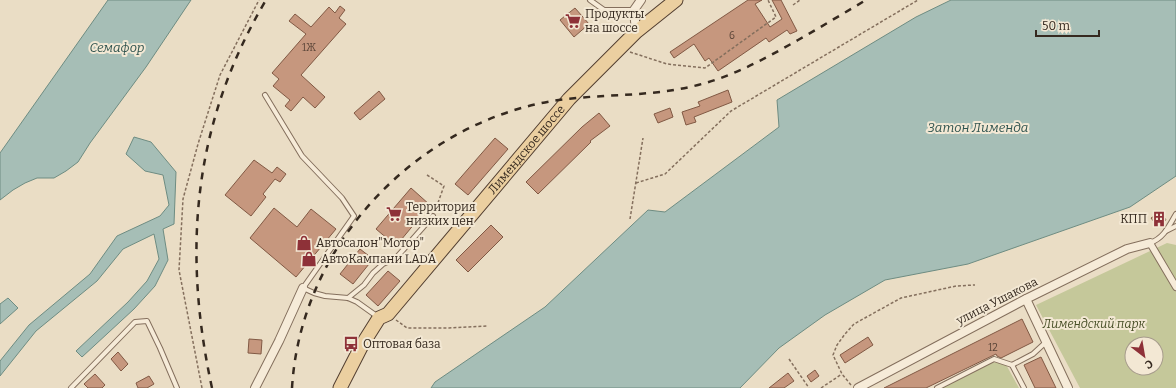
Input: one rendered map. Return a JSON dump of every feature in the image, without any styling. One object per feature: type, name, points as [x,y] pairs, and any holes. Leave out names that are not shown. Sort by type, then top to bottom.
[{"type":"main road","name":"Лимендское шоссе","points":[[340,388],[362,345],[384,316],[569,99],[636,32],[676,0]]},
{"type":"street","points":[[636,32],[634,10],[641,0]]},
{"type":"street","points":[[1150,243],[1176,287]]},
{"type":"street","name":"улица Ушакова","points":[[858,388],[868,385],[1026,299],[1127,249],[1150,243]]},
{"type":"street","points":[[255,388],[279,341],[303,288]]},
{"type":"street","points":[[1026,299],[1068,388]]},
{"type":"lane","points":[[590,0],[604,10],[634,10]]},
{"type":"lane","points":[[265,95],[302,156],[342,198],[354,216],[303,288],[325,296],[348,298],[384,316]]},
{"type":"lane","points":[[1166,232],[1176,214]]},
{"type":"lane","points":[[348,298],[364,285],[384,264],[396,258],[433,216]]},
{"type":"lane","points":[[1150,243],[1176,226]]},
{"type":"lane","points":[[71,388],[135,322],[146,321],[160,348],[177,388]]},
{"type":"lane","points":[[1012,365],[1033,354],[1046,342]]},
{"type":"lane","points":[[937,388],[994,359],[1012,365],[1024,388]]},
{"type":"path","points":[[202,388],[179,270],[183,199],[198,144],[220,75],[259,0]]},
{"type":"path","points":[[620,49],[667,64],[705,68],[776,17],[768,0]]},
{"type":"path","points":[[793,5],[800,0]]},
{"type":"path","points":[[636,183],[665,174],[731,111],[918,0]]},
{"type":"path","points":[[630,219],[643,138]]},
{"type":"path","points":[[427,175],[444,186],[433,216]]},
{"type":"path","points":[[853,388],[842,374],[833,355],[845,334],[854,324],[901,298],[956,286],[975,285]]},
{"type":"path","points":[[384,316],[407,328],[487,326]]},
{"type":"path","points":[[789,359],[809,388]]},
{"type":"path","points":[[821,388],[842,374]]},
{"type":"green space","name":"Лимендский парк","points":[[1167,243],[1176,245],[1176,388],[1080,388],[1036,305]]},
{"type":"green space","points":[[1004,361],[1019,388],[942,388],[990,363]]},
{"type":"water","name":"Семафор","points":[[108,0],[191,0],[146,67],[90,143],[78,162],[54,178],[37,178],[25,183],[0,200],[0,153]]},
{"type":"water","name":"Затон Лименда","points":[[951,0],[1176,0],[1176,176],[1130,207],[968,264],[885,280],[825,315],[779,348],[740,388],[431,388],[435,382],[545,307],[648,210],[665,212],[779,127],[777,100],[916,17]]},
{"type":"water","points":[[134,137],[151,142],[176,172],[174,224],[163,229],[168,260],[155,286],[134,309],[82,357],[76,351],[128,302],[147,281],[159,259],[154,234],[123,249],[97,281],[36,331],[0,376],[0,361],[29,325],[90,274],[117,236],[160,216],[169,205],[163,175],[145,171],[126,154]]},
{"type":"water","points":[[8,298],[18,308],[0,324],[0,304]]},
{"type":"building","points":[[748,0],[762,0],[755,4],[770,27],[782,19],[772,0],[781,0],[797,31],[790,34],[787,30],[769,42],[766,38],[718,71],[709,58],[705,61],[694,44],[674,58],[670,52]]},
{"type":"building","points":[[340,6],[345,10],[339,18],[346,24],[301,75],[325,97],[315,108],[303,97],[291,111],[285,106],[290,100],[273,86],[279,79],[272,73],[306,34],[289,21],[295,14],[311,27],[329,7],[335,13]]},
{"type":"building","points":[[575,8],[589,24],[574,37],[560,20]]},
{"type":"building","points":[[728,90],[732,102],[694,117],[696,122],[686,125],[682,112],[700,106],[698,102]]},
{"type":"building","points":[[379,91],[385,99],[360,120],[354,113]]},
{"type":"building","points":[[670,108],[673,117],[658,123],[654,114]]},
{"type":"building","points":[[599,113],[610,126],[590,141],[591,142],[538,194],[526,182],[582,127]]},
{"type":"building","points":[[495,138],[508,149],[468,195],[455,184]]},
{"type":"building","points":[[254,160],[272,173],[277,167],[286,174],[280,182],[275,179],[263,194],[266,197],[251,216],[225,195]]},
{"type":"building","points":[[411,188],[430,205],[396,246],[376,229]]},
{"type":"building","name":"Автосалон\"Мотор\"","points":[[274,208],[297,227],[311,209],[336,229],[296,277],[250,238]]},
{"type":"building","name":"КПП","points":[[1161,212],[1166,220],[1157,226],[1151,218]]},
{"type":"building","points":[[491,225],[503,237],[468,272],[456,260]]},
{"type":"building","points":[[360,249],[373,259],[353,284],[340,274]]},
{"type":"building","points":[[388,271],[400,281],[378,306],[366,295]]},
{"type":"building","points":[[1022,319],[1033,342],[1001,358],[996,354],[926,388],[884,388]]},
{"type":"building","points":[[868,337],[873,345],[845,363],[840,355]]},
{"type":"building","points":[[249,339],[262,340],[261,354],[248,353]]},
{"type":"building","points":[[118,352],[128,364],[121,371],[111,359]]},
{"type":"building","points":[[1041,357],[1056,388],[1035,388],[1024,365]]},
{"type":"building","points":[[815,370],[819,376],[811,382],[807,376]]},
{"type":"building","points":[[788,373],[794,381],[784,388],[769,388]]},
{"type":"building","points":[[95,374],[105,385],[102,388],[88,388],[84,384]]},
{"type":"building","points":[[149,376],[154,384],[147,388],[138,388],[136,383]]},
{"type":"railway","points":[[212,388],[203,337],[198,286],[197,237],[200,188],[209,140],[223,93],[241,46],[266,0]]},
{"type":"railway","points":[[292,388],[299,338],[315,290],[338,246],[368,206],[404,171],[444,142],[489,119],[537,104],[577,98],[658,92],[698,85],[724,77],[762,60],[866,0]]},
{"type":"place","name":"Продукты на шоссе","points":[[573,21]]},
{"type":"place","name":"Территория низких цен","points":[[394,214]]},
{"type":"place","name":"КПП","points":[[1159,219]]},
{"type":"place","name":"Автосалон\"Мотор\"","points":[[304,243]]},
{"type":"place","name":"АвтоКампани LADA","points":[[309,259]]},
{"type":"place","name":"Оптовая база","points":[[351,344]]}]
